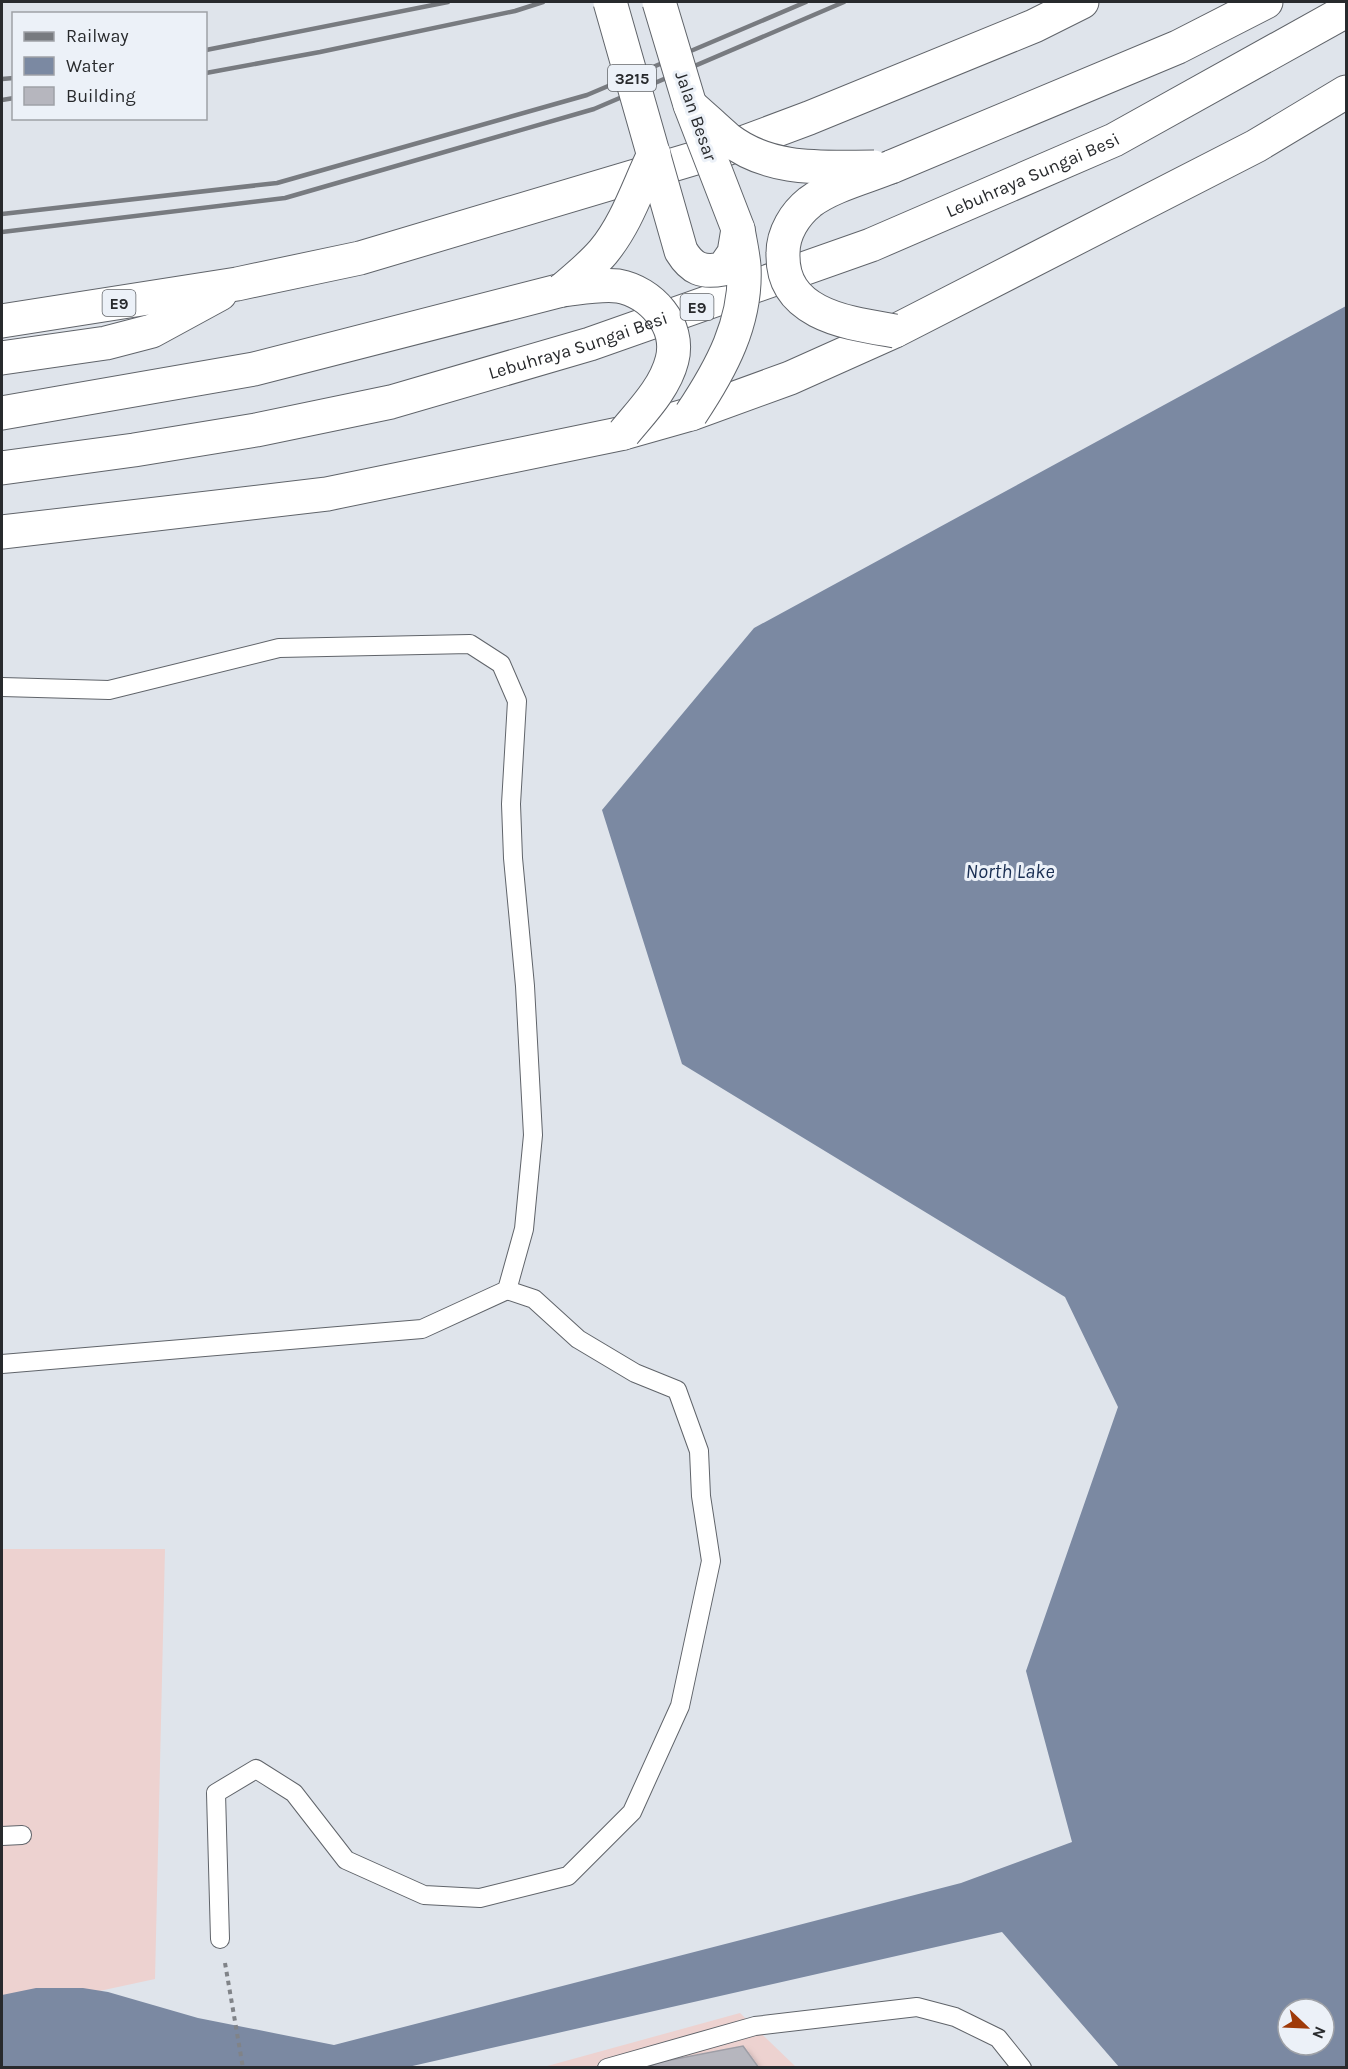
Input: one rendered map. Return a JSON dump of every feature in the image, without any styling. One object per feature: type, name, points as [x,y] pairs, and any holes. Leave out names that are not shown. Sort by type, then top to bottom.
[{"type":"main road","name":"3215","points":[[610,2],[654,154]]},
{"type":"main road","name":"Jalan Besar","points":[[659,2],[690,105],[738,229],[744,265],[744,290],[733,338],[716,377],[692,414]]},
{"type":"main road","name":"E9","points":[[2,321],[237,284],[360,258],[726,149],[809,118],[1034,26],[1082,2]]},
{"type":"main road","points":[[896,331],[863,326],[823,314],[809,307],[792,289],[782,267],[783,249],[787,232],[795,217],[810,202],[824,193],[1178,47],[1266,2]]},
{"type":"main road","name":"Lebuhraya Sungai Besi","points":[[2,468],[256,430],[391,402],[590,344],[871,245],[1104,144],[1347,11]]},
{"type":"main road","points":[[2,531],[327,494],[624,433],[692,414],[790,378],[896,331],[1245,152],[1344,94]]},
{"type":"main road","points":[[690,105],[738,145],[756,155],[782,164],[801,167],[891,167]]},
{"type":"main road","points":[[654,154],[681,251],[687,261],[696,268],[708,272],[723,269],[734,253],[738,229]]},
{"type":"main road","points":[[562,290],[602,253],[615,236],[635,199],[654,154]]},
{"type":"main road","points":[[2,358],[106,343],[152,331],[237,284]]},
{"type":"main road","points":[[2,413],[254,369],[562,290],[618,286],[634,291],[648,299],[660,310],[669,327],[674,344],[672,360],[665,377],[650,403],[624,433]]},
{"type":"lane","points":[[2,687],[109,690],[279,648],[470,644],[501,664],[517,701],[511,804],[512,847],[525,986],[533,1135],[524,1229],[507,1290]]},
{"type":"lane","points":[[2,1364],[422,1329],[507,1290],[534,1299],[578,1339],[636,1373],[676,1390],[699,1451],[701,1496],[711,1561],[680,1706],[632,1812],[568,1876],[480,1898],[424,1894],[346,1860],[294,1793],[256,1769],[216,1793],[220,1939]]},
{"type":"lane","points":[[2,1836],[22,1835]]},
{"type":"lane","points":[[607,2067],[755,2026],[917,2007],[955,2017],[998,2038],[1022,2067]]},
{"type":"path","points":[[220,1939],[243,2067]]},
{"type":"shaded area","points":[[2,1549],[165,1549],[155,1979],[2,2012]]},
{"type":"shaded area","points":[[740,2013],[796,2067],[540,2068]]},
{"type":"water","name":"North Lake","points":[[1346,306],[1346,2067],[1119,2067],[1002,1932],[408,2067],[2,2067],[2,1995],[36,1988],[83,1988],[108,1992],[198,2018],[334,2045],[961,1883],[1072,1842],[1026,1671],[1118,1407],[1065,1297],[682,1064],[602,810],[754,628]]},
{"type":"building","points":[[743,2046],[759,2068],[644,2068],[660,2062]]},
{"type":"railway","points":[[207,50],[448,2]]},
{"type":"railway","points":[[207,73],[320,52],[515,11],[543,2]]},
{"type":"railway","points":[[2,214],[277,183],[587,95],[806,2]]},
{"type":"railway","points":[[2,232],[285,198],[594,109],[844,2]]},
{"type":"railway","points":[[2,79],[12,78]]},
{"type":"railway","points":[[2,100],[12,98]]}]
